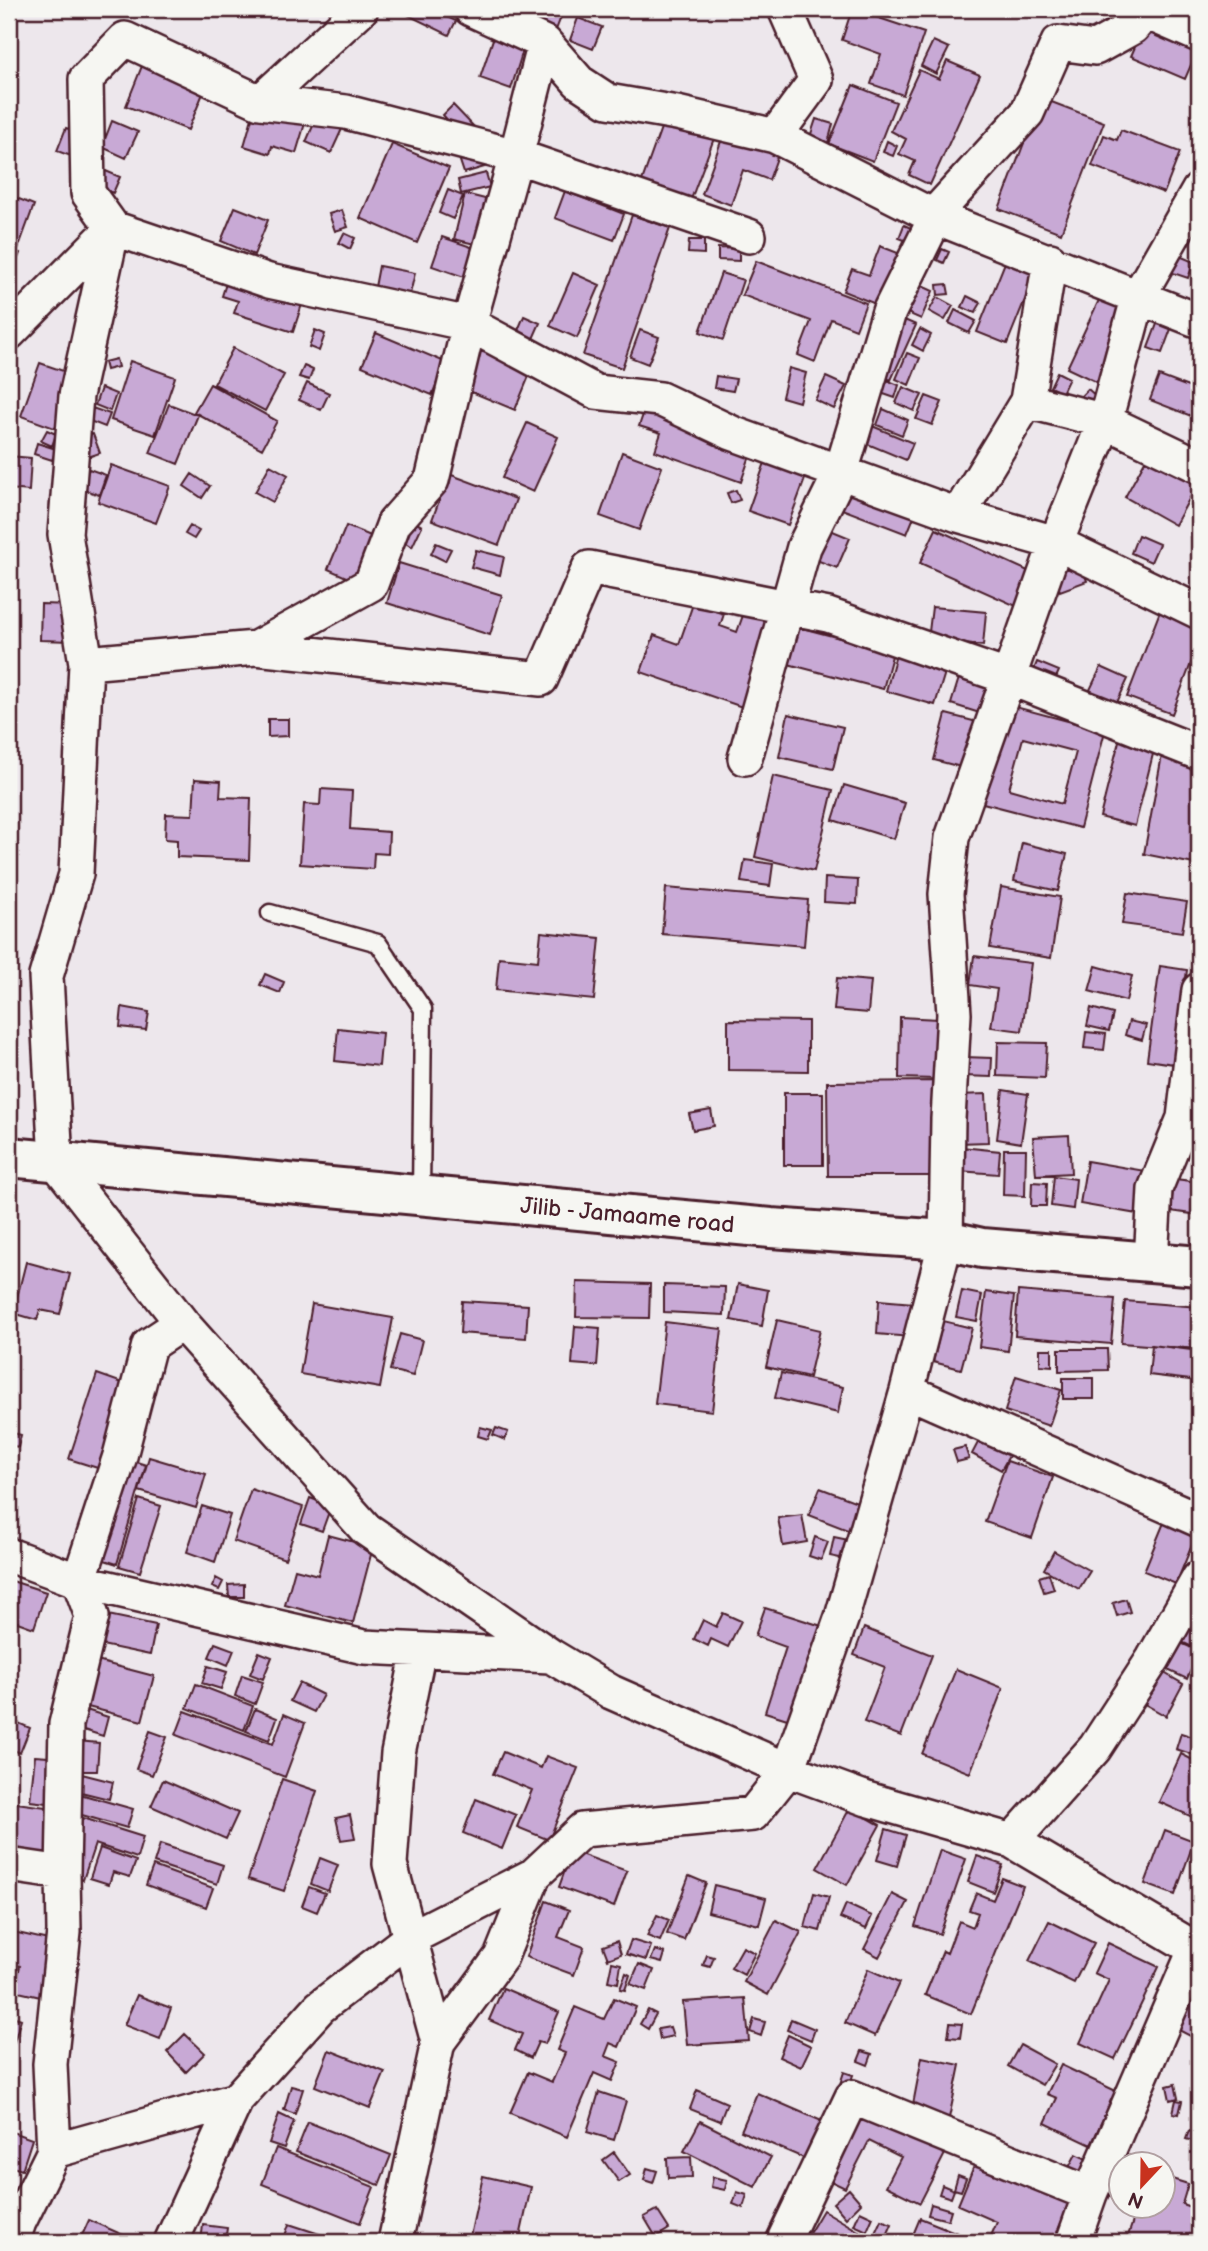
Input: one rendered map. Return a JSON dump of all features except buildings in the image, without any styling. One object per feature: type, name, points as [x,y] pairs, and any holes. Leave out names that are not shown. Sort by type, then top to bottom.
[{"type":"main road","name":"Jilib - Jamaame road","points":[[9,1157],[771,1228],[946,1240],[982,1248],[1199,1266]]},
{"type":"street","points":[[260,102],[361,9]]},
{"type":"street","points":[[471,9],[545,43],[579,82],[608,102],[677,113],[775,136],[933,216],[1139,295],[1199,321]]},
{"type":"street","points":[[775,136],[816,80],[785,9]]},
{"type":"street","points":[[745,758],[804,547],[841,472],[889,312],[932,225],[933,216],[1027,113],[1058,43],[1095,48],[1133,27],[1146,12],[1199,35]]},
{"type":"street","points":[[749,236],[516,156],[346,112],[260,102],[125,39],[86,79],[88,193],[113,228],[269,281],[468,324],[596,392],[660,400],[732,433],[958,515],[1056,543],[1199,612]]},
{"type":"street","points":[[256,648],[371,584],[394,523],[432,480],[468,324],[545,43]]},
{"type":"street","points":[[171,2242],[236,2100],[320,2007],[410,1938],[534,1875],[582,1829],[752,1814],[788,1770],[842,1617],[907,1391],[946,1240],[948,1119],[954,1014],[946,894],[952,838],[1056,543],[1105,421],[1139,295],[1199,190]]},
{"type":"street","points":[[9,334],[113,228]]},
{"type":"street","points":[[113,228],[76,396],[65,534],[86,663],[76,874],[46,976],[56,1162],[182,1323],[366,1529],[551,1656],[611,1692],[788,1770],[867,1799],[1012,1841],[1198,1947],[1090,2194],[1073,2242]]},
{"type":"street","points":[[958,515],[1027,401],[1050,260]]},
{"type":"street","points":[[1027,401],[1105,421],[1199,466]]},
{"type":"street","points":[[86,663],[256,648],[541,679],[589,568],[828,615],[1010,678],[1199,753]]},
{"type":"street","points":[[1151,1262],[1155,1189],[1184,1118],[1199,990]]},
{"type":"street","points":[[12,2242],[54,2151],[50,2064],[64,1932],[66,1724],[92,1616],[79,1581],[120,1456],[149,1345],[182,1323]]},
{"type":"street","points":[[907,1391],[1199,1520]]},
{"type":"street","points":[[9,1555],[79,1581],[365,1647],[551,1656]]},
{"type":"street","points":[[1012,1841],[1095,1748],[1153,1659],[1199,1578]]},
{"type":"street","points":[[419,1650],[398,1753],[390,1864],[438,2042]]},
{"type":"street","points":[[9,1865],[63,1873]]},
{"type":"street","points":[[395,2242],[438,2042],[501,1957],[534,1875]]},
{"type":"street","points":[[783,2242],[852,2096],[1090,2194]]},
{"type":"street","points":[[54,2151],[236,2100]]},
{"type":"lane","points":[[270,913],[378,943],[423,1009],[421,1196]]}]
